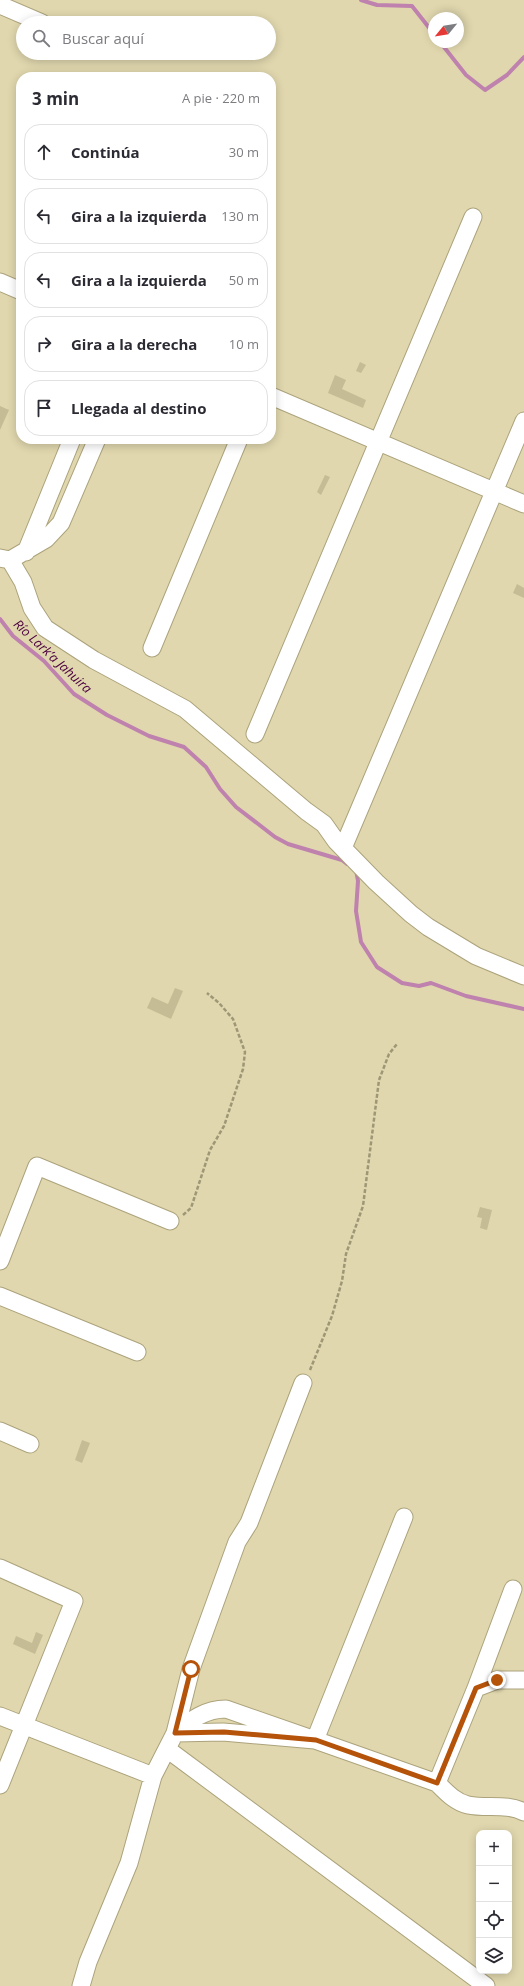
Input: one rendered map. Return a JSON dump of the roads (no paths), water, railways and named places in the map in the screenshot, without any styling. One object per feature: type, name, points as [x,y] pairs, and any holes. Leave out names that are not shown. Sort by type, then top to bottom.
[{"type":"street","points":[[0,5],[26,16]]},
{"type":"street","points":[[255,734],[473,217]]},
{"type":"street","points":[[0,282],[16,289]]},
{"type":"street","points":[[276,398],[524,504]]},
{"type":"street","points":[[343,848],[524,421]]},
{"type":"street","points":[[26,552],[70,444]]},
{"type":"street","points":[[95,444],[61,523],[46,539],[26,552],[5,559],[23,582],[32,608],[45,628],[94,660],[185,709],[306,811],[324,824],[343,848],[393,898],[428,927],[476,956],[524,976]]},
{"type":"street","points":[[152,648],[237,444]]},
{"type":"street","points":[[0,1261],[37,1166],[170,1221]]},
{"type":"street","points":[[0,1296],[137,1352]]},
{"type":"street","points":[[82,1986],[88,1962],[129,1863],[152,1776],[175,1733],[191,1669],[237,1542],[249,1523],[303,1383]]},
{"type":"street","points":[[0,1431],[30,1444]]},
{"type":"street","points":[[316,1740],[404,1517]]},
{"type":"street","points":[[0,1568],[74,1602],[0,1785]]},
{"type":"street","points":[[437,1783],[476,1688],[513,1590]]},
{"type":"street","points":[[476,1688],[497,1680],[524,1680]]},
{"type":"street","points":[[175,1733],[192,1719],[202,1714],[215,1709],[226,1709],[437,1783],[450,1796],[467,1804],[516,1808],[524,1812]]},
{"type":"street","points":[[0,1716],[152,1776]]},
{"type":"street","points":[[175,1733],[224,1732],[316,1740]]},
{"type":"street","points":[[167,1749],[486,1986]]},
{"type":"waterway","points":[[361,0],[377,5],[412,6],[428,26]]},
{"type":"waterway","points":[[445,48],[466,75],[485,90],[507,75],[524,57]]},
{"type":"waterway","name":"Río Lark’a Jahuira","points":[[0,619],[13,636],[44,661],[74,694],[107,715],[149,736],[184,747],[206,767],[220,789],[236,807],[275,837],[288,844],[342,860],[347,864]]},
{"type":"waterway","name":"Río Lark’a Jahuira","points":[[356,870],[358,881],[356,911],[361,942],[377,967],[402,983],[419,986],[431,983],[466,996],[524,1009]]}]
